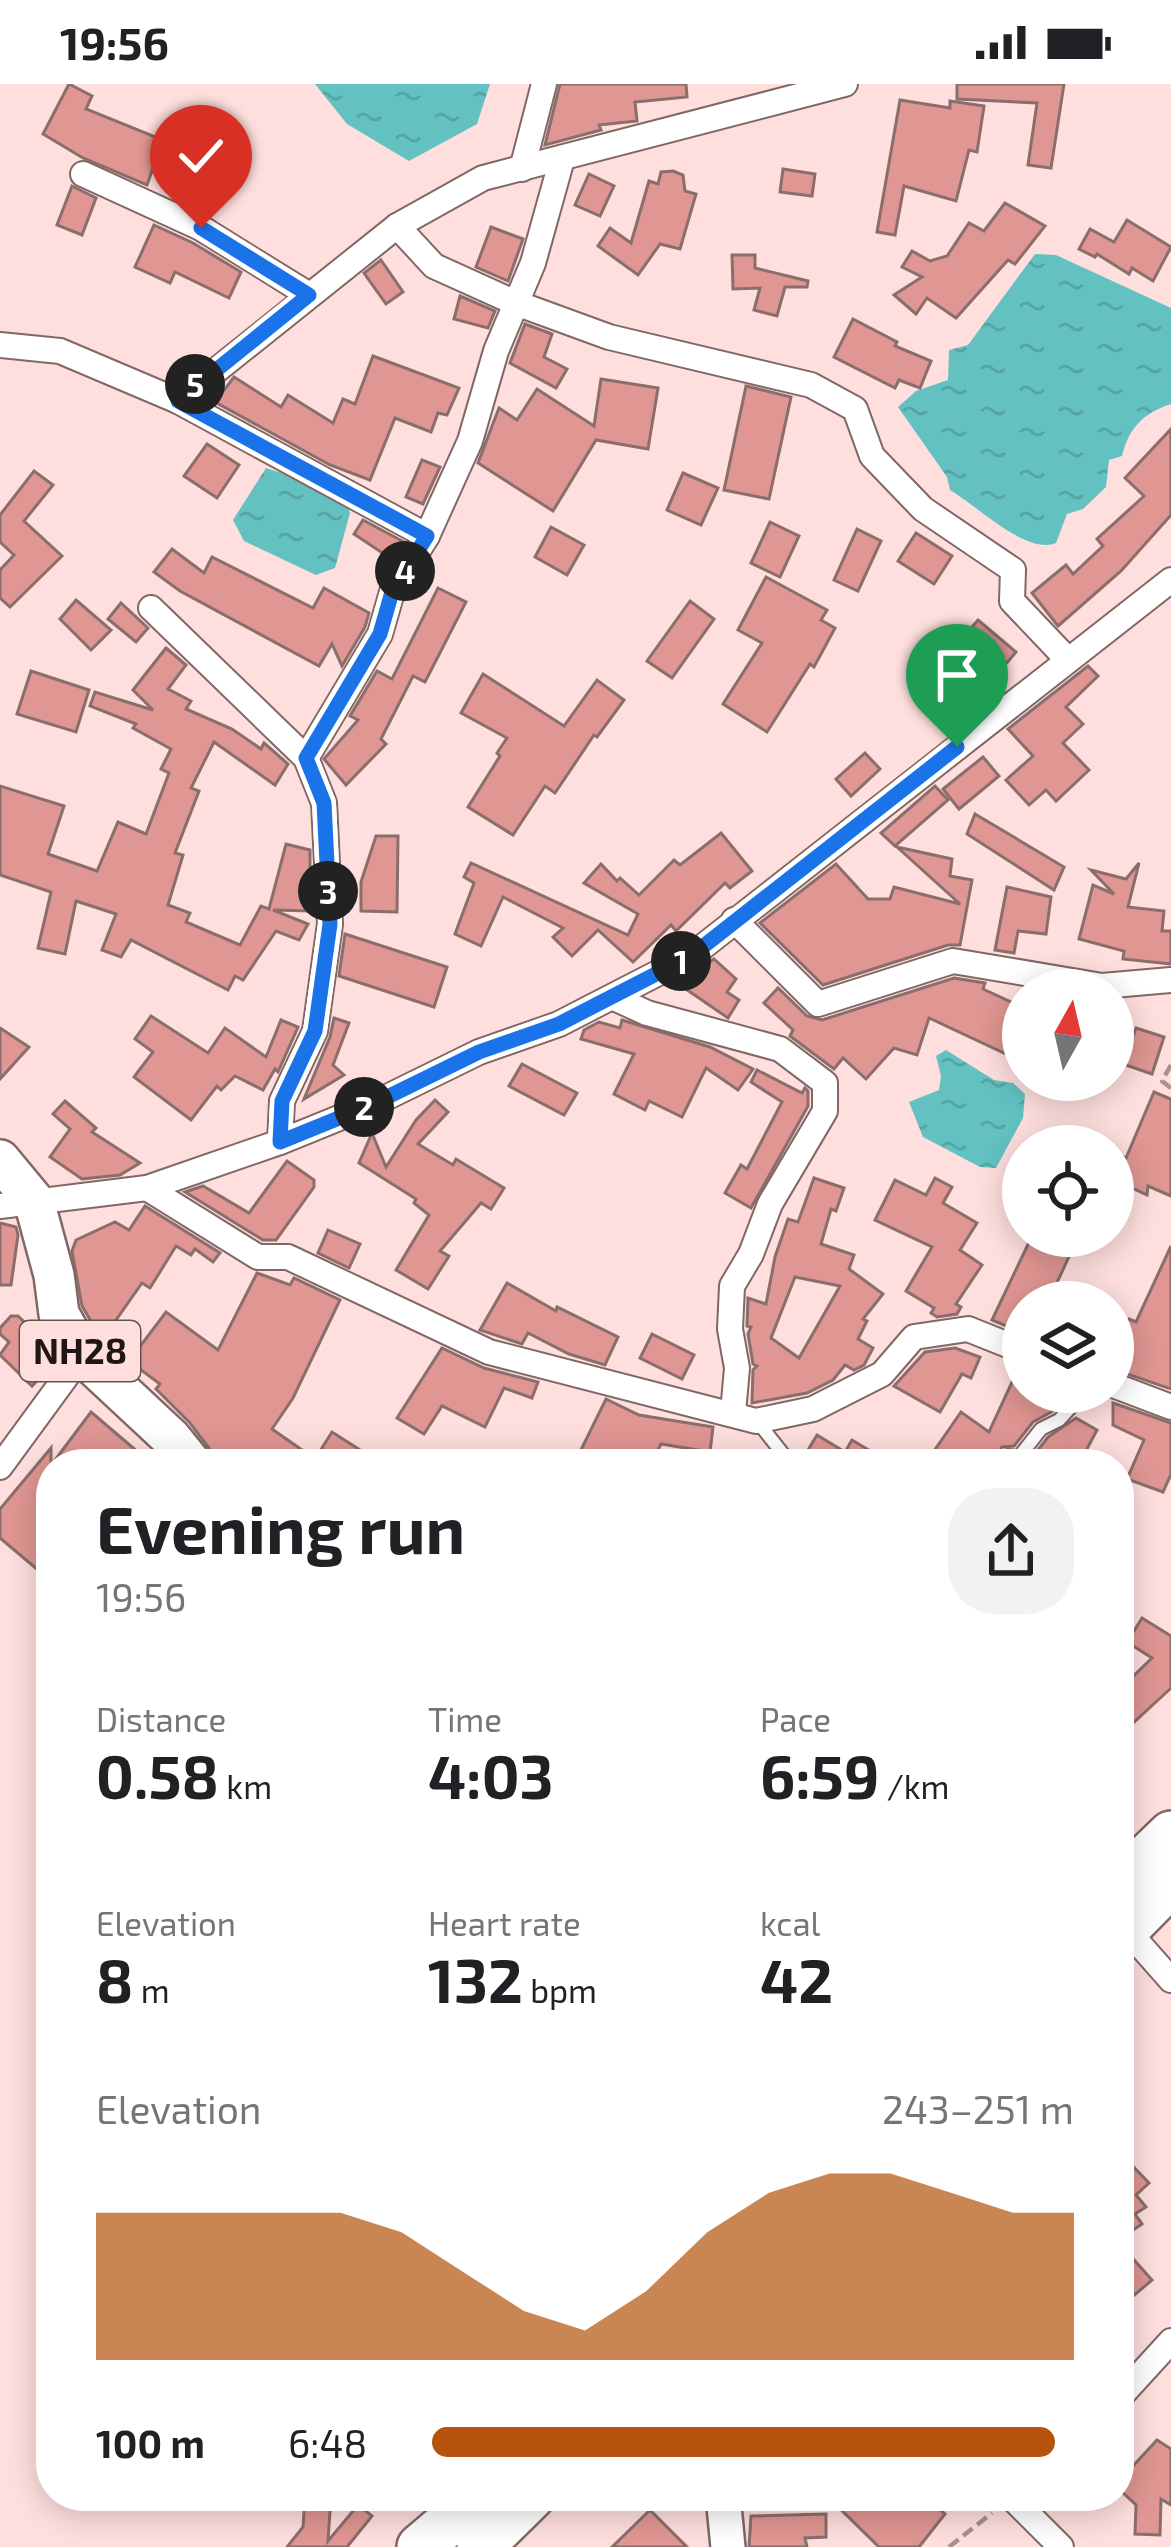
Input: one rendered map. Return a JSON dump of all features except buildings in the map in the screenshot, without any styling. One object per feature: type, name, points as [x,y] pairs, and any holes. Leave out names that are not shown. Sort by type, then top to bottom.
[{"type":"highway","points":[[1134,1870],[1171,1834]]},
{"type":"highway","points":[[1134,1920],[1171,1882]]},
{"type":"highway","points":[[421,2547],[463,2511]]},
{"type":"highway","points":[[480,2547],[517,2511]]},
{"type":"main road","points":[[0,1160],[17,1204]]},
{"type":"main road","name":"NH28","points":[[17,1204],[54,1275],[59,1314],[82,1355],[180,1449]]},
{"type":"main road","points":[[724,2511],[728,2547]]},
{"type":"street","points":[[522,169],[544,84]]},
{"type":"street","points":[[178,401],[397,226],[483,178],[845,84]]},
{"type":"street","points":[[306,758],[380,634],[392,592],[427,536],[470,441],[496,351],[533,263],[562,159]]},
{"type":"street","points":[[83,174],[201,228],[309,295]]},
{"type":"street","points":[[397,226],[434,266],[517,303],[609,338],[811,385],[855,410],[872,457],[923,509],[1013,570],[1012,601],[1069,660]]},
{"type":"street","points":[[0,345],[60,351],[178,401],[427,536]]},
{"type":"street","points":[[17,1204],[148,1187],[280,1142],[371,1105],[479,1052],[559,1024],[691,956],[1171,580]]},
{"type":"street","points":[[151,608],[306,758],[324,803],[330,924],[315,1031],[282,1101],[280,1142]]},
{"type":"street","points":[[734,920],[818,1004],[953,961],[1102,986],[1171,980]]},
{"type":"street","points":[[612,997],[668,1019],[780,1049],[825,1083],[825,1111],[770,1204],[751,1254],[732,1286],[730,1329],[745,1417]]},
{"type":"street","points":[[148,1187],[258,1257],[288,1257],[489,1352],[745,1417],[813,1409],[882,1374],[914,1337],[968,1329],[1002,1343]]},
{"type":"street","points":[[0,1467],[82,1355]]},
{"type":"street","points":[[1134,1393],[1171,1407]]},
{"type":"street","points":[[1134,1944],[1171,1980]]},
{"type":"street","points":[[1134,2382],[1171,2341]]},
{"type":"street","points":[[1026,2511],[1061,2547]]},
{"type":"lane","points":[[1025,1449],[1041,1429],[1065,1413]]},
{"type":"lane","points":[[745,1417],[776,1449]]},
{"type":"path","points":[[1171,1065],[1162,1081],[1171,1088]]},
{"type":"path","points":[[949,2547],[993,2511]]},
{"type":"water","points":[[315,84],[490,84],[477,124],[409,161],[347,124]]},
{"type":"water","points":[[1035,254],[1056,255],[1171,308],[1171,404],[1139,423],[1122,456],[1109,460],[1106,487],[1083,509],[1067,514],[1056,543],[1044,545],[1017,536],[950,490],[947,477],[898,407],[916,391],[948,380],[949,350],[968,345]]},
{"type":"water","points":[[266,468],[342,493],[350,513],[335,568],[316,575],[244,541],[233,520]]},
{"type":"water","points":[[946,1050],[1002,1081],[1002,1101],[1024,1101],[1019,1125],[1002,1125],[1002,1157],[996,1168],[980,1167],[923,1137],[909,1102],[939,1090],[936,1056]]},
{"type":"route","points":[[201,228],[309,295],[178,401],[427,536],[392,592],[380,634],[306,758],[324,803],[330,924],[315,1031],[282,1101],[280,1142],[371,1105],[479,1052],[559,1024],[691,956],[957,747]]}]
